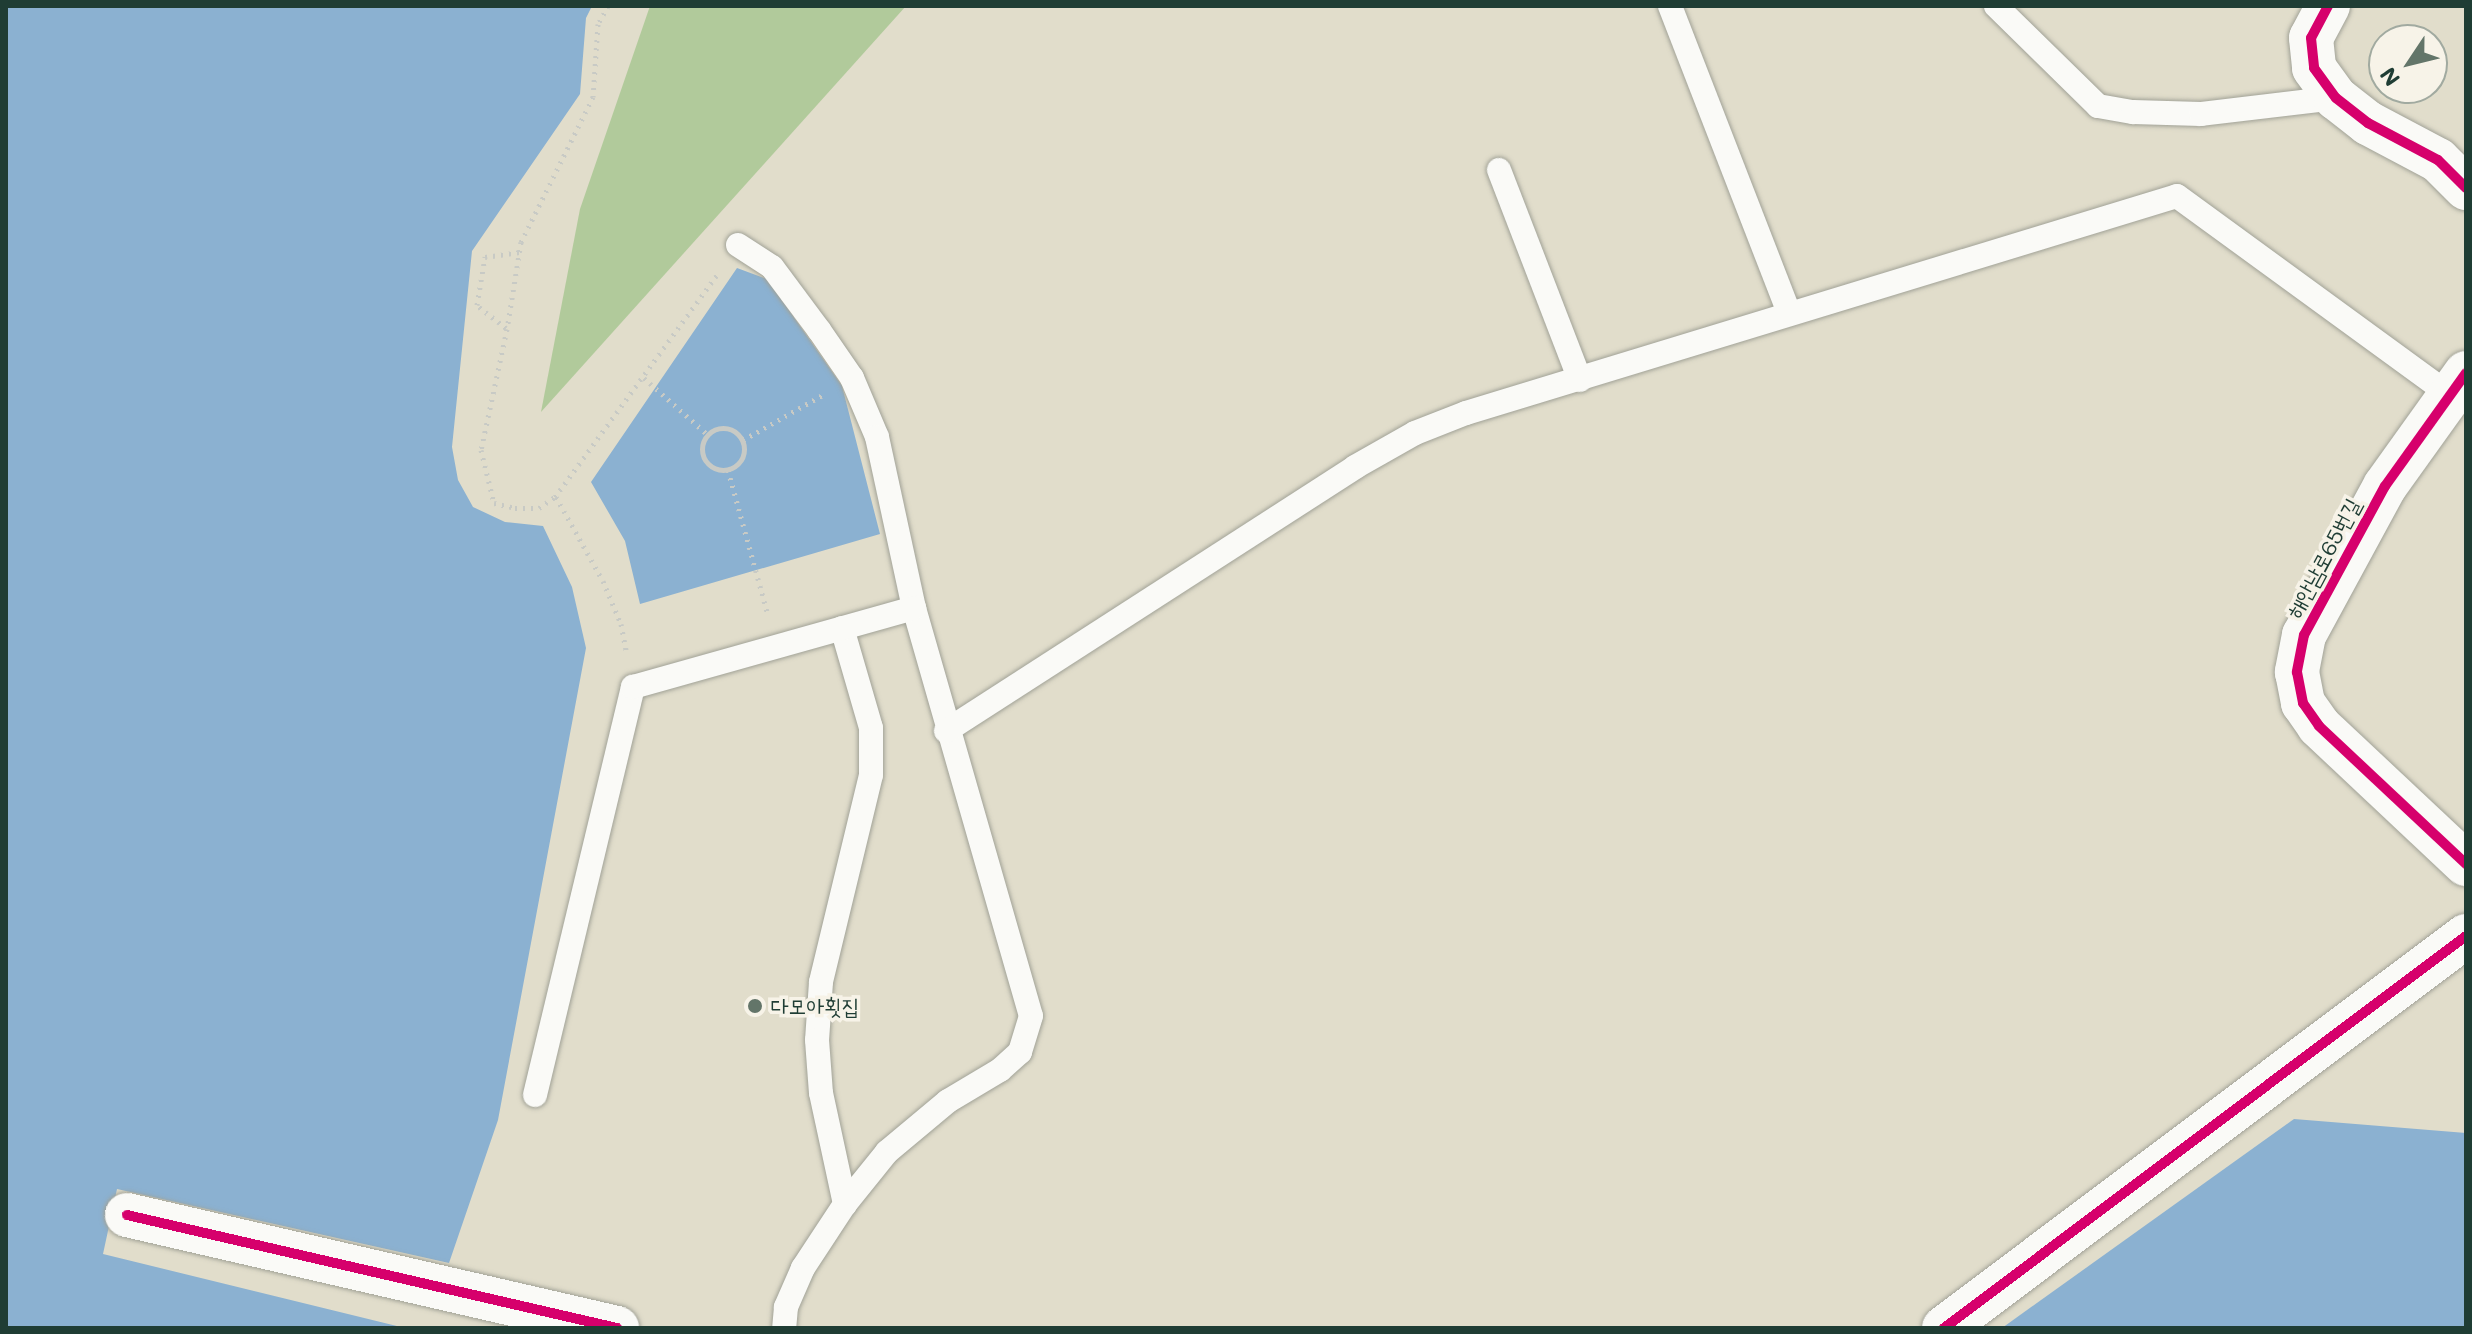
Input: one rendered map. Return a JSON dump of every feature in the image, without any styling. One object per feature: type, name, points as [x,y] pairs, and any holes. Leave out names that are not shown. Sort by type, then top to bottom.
[{"type":"street","points":[[2328,6],[2311,38],[2314,68],[2336,98],[2368,123],[2438,160],[2466,188]]},
{"type":"street","name":"해안남로65번길","points":[[2458,384],[2385,486],[2304,635],[2297,672],[2303,703],[2319,726],[2466,864]]},
{"type":"street","points":[[1944,1328],[2466,936]]},
{"type":"street","points":[[127,1215],[617,1328]]},
{"type":"lane","points":[[1670,6],[1789,313]]},
{"type":"lane","points":[[1996,6],[2098,106],[2133,112],[2201,114],[2336,98]]},
{"type":"lane","points":[[1499,170],[1580,380]]},
{"type":"lane","points":[[946,731],[1355,467],[1415,433],[1466,413],[2177,196],[2458,384]]},
{"type":"lane","points":[[738,245],[772,267],[852,378],[877,437],[914,608],[946,731],[1031,1016],[1020,1052],[1000,1070],[948,1101],[887,1152],[845,1204],[803,1268],[786,1307],[784,1328]]},
{"type":"lane","points":[[535,1095],[633,687],[914,608]]},
{"type":"lane","points":[[842,628],[871,728],[871,775],[821,982],[817,1040],[821,1093],[845,1204]]},
{"type":"path","points":[[608,6],[598,24],[593,97],[521,242],[507,329],[481,450],[494,503],[515,508],[539,508],[555,497],[738,245]]},
{"type":"path","points":[[507,329],[477,305],[485,257],[520,252]]},
{"type":"path","points":[[644,378],[707,434]]},
{"type":"path","points":[[743,440],[852,378]]},
{"type":"path","points":[[726,427],[743,440],[740,462],[728,470],[714,468],[704,459],[702,446],[707,434],[726,427]]},
{"type":"path","points":[[728,470],[762,597]]},
{"type":"path","points":[[555,497],[603,581],[621,624],[633,687]]},
{"type":"green space","points":[[650,6],[906,6],[541,412],[580,209]]},
{"type":"water","points":[[6,6],[592,6],[586,18],[580,94],[472,251],[452,447],[458,480],[473,507],[505,522],[543,526],[572,587],[586,648],[498,1120],[449,1263],[117,1189],[103,1254],[405,1328],[6,1328]]},
{"type":"water","points":[[737,268],[767,279],[842,386],[880,534],[640,604],[625,541],[591,482]]},
{"type":"water","points":[[2294,1119],[2466,1133],[2466,1328],[2002,1328]]},
{"type":"cycle path","points":[[2328,6],[2311,38],[2314,68],[2336,98],[2368,123],[2438,160],[2466,188]]},
{"type":"cycle path","points":[[2466,373],[2385,486],[2304,635],[2297,672],[2303,703],[2319,726],[2466,864]]},
{"type":"cycle path","points":[[1944,1328],[2466,936]]},
{"type":"cycle path","points":[[127,1215],[617,1328]]},
{"type":"place","name":"다모아횟집","points":[[755,1006]]}]
